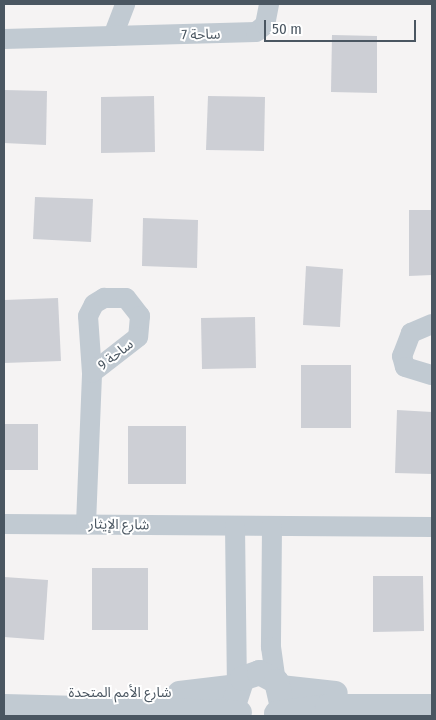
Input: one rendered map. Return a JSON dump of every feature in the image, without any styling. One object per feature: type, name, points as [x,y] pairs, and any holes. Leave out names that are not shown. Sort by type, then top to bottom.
[{"type":"street","points":[[113,36],[125,4]]},
{"type":"street","name":"ساحة 7","points":[[4,39],[256,32],[265,26],[269,4]]},
{"type":"street","points":[[432,324],[411,333],[402,356],[410,370],[432,375]]},
{"type":"street","name":"ساحة 9","points":[[86,524],[92,373]]},
{"type":"street","name":"شارع الإيثار","points":[[4,524],[432,527]]},
{"type":"street","points":[[235,526],[237,685],[234,699],[241,714]]},
{"type":"street","points":[[272,526],[270,647],[281,700],[273,714]]},
{"type":"street","name":"شارع الأمم المتحدة","points":[[4,692],[194,693],[237,685],[253,673],[278,684]]},
{"type":"street","points":[[278,684],[313,693],[432,693]]},
{"type":"street","name":"شارع الأمم المتحدة","points":[[4,706],[241,714]]},
{"type":"street","points":[[273,714],[327,706],[432,706]]},
{"type":"building","points":[[332,35],[377,36],[377,93],[331,92]]},
{"type":"building","points":[[4,90],[47,91],[46,145],[4,143]]},
{"type":"building","points":[[154,96],[155,152],[101,153],[101,97]]},
{"type":"building","points":[[208,96],[265,97],[264,151],[206,150]]},
{"type":"building","points":[[35,197],[93,199],[91,242],[33,239]]},
{"type":"building","points":[[409,210],[432,210],[432,275],[409,276]]},
{"type":"building","points":[[143,218],[198,220],[197,268],[142,266]]},
{"type":"building","points":[[306,266],[343,269],[340,327],[303,325]]},
{"type":"building","points":[[58,298],[61,361],[4,363],[4,300]]},
{"type":"building","points":[[255,317],[256,368],[202,369],[201,318]]},
{"type":"building","points":[[301,365],[351,365],[351,428],[301,428]]},
{"type":"building","points":[[397,410],[432,412],[432,474],[395,473]]},
{"type":"building","points":[[4,424],[38,424],[38,470],[4,470]]},
{"type":"building","points":[[128,426],[186,426],[186,484],[128,484]]},
{"type":"building","points":[[92,568],[148,568],[148,630],[92,630]]},
{"type":"building","points":[[373,576],[423,576],[424,631],[373,632]]},
{"type":"building","points":[[4,577],[48,580],[44,640],[4,637]]}]
